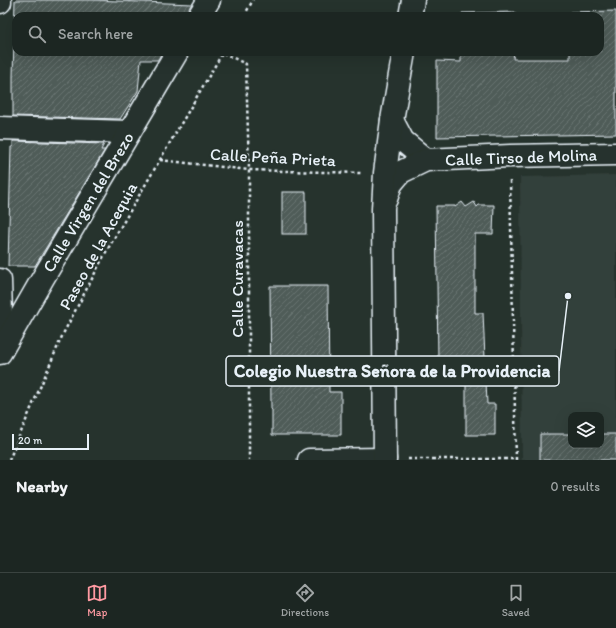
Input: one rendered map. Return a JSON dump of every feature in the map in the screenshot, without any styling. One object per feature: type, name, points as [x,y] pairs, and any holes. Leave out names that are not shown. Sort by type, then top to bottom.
[{"type":"street","points":[[202,12],[209,0]]},
{"type":"street","points":[[411,12],[413,0]]},
{"type":"street","name":"Calle Virgen del Brezo","points":[[1,351],[175,56]]},
{"type":"street","points":[[309,460],[385,459],[383,209],[392,120],[403,56]]},
{"type":"street","name":"Calle Tirso de Molina","points":[[392,120],[403,141],[426,160]]},
{"type":"street","points":[[0,128],[129,132]]},
{"type":"street","name":"Calle Tirso de Molina","points":[[383,209],[391,184],[401,172],[426,160],[510,156],[616,154]]},
{"type":"street","points":[[0,280],[1,351]]},
{"type":"path","points":[[246,12],[253,0]]},
{"type":"path","name":"Paseo de la Acequia","points":[[9,460],[63,334],[106,252],[221,56]]},
{"type":"path","name":"Calle Curavacas","points":[[231,56],[246,64],[249,170],[249,460]]},
{"type":"path","points":[[385,459],[516,460],[510,156]]},
{"type":"path","name":"Calle Peña Prieta","points":[[160,160],[249,170],[386,173]]},
{"type":"shaded area","points":[[616,175],[616,460],[522,460],[520,177]]},
{"type":"building","points":[[15,0],[92,0],[192,4],[187,12],[15,12]]},
{"type":"building","points":[[616,11],[616,134],[437,137],[437,61],[461,62],[461,56],[513,56],[513,59],[570,59],[570,56],[604,56],[604,12],[570,12]]},
{"type":"building","points":[[14,56],[160,56],[158,60],[141,60],[138,91],[120,119],[13,116]]},
{"type":"building","points":[[13,141],[104,144],[101,150],[105,150],[35,266],[8,266],[11,147],[13,147]]},
{"type":"building","points":[[282,192],[306,192],[306,234],[282,234]]},
{"type":"building","points":[[462,202],[466,207],[474,202],[477,207],[479,205],[494,205],[493,234],[475,234],[475,313],[483,313],[487,404],[495,404],[495,435],[466,435],[466,362],[438,362],[436,206],[455,207]]},
{"type":"building","points":[[270,286],[328,286],[329,392],[341,392],[341,435],[272,435]]},
{"type":"building","points":[[540,434],[568,434],[568,448],[604,448],[604,434],[616,434],[616,460],[540,460]]},
{"type":"place","name":"Colegio Nuestra Señora de la Providencia","points":[[568,296]]}]
